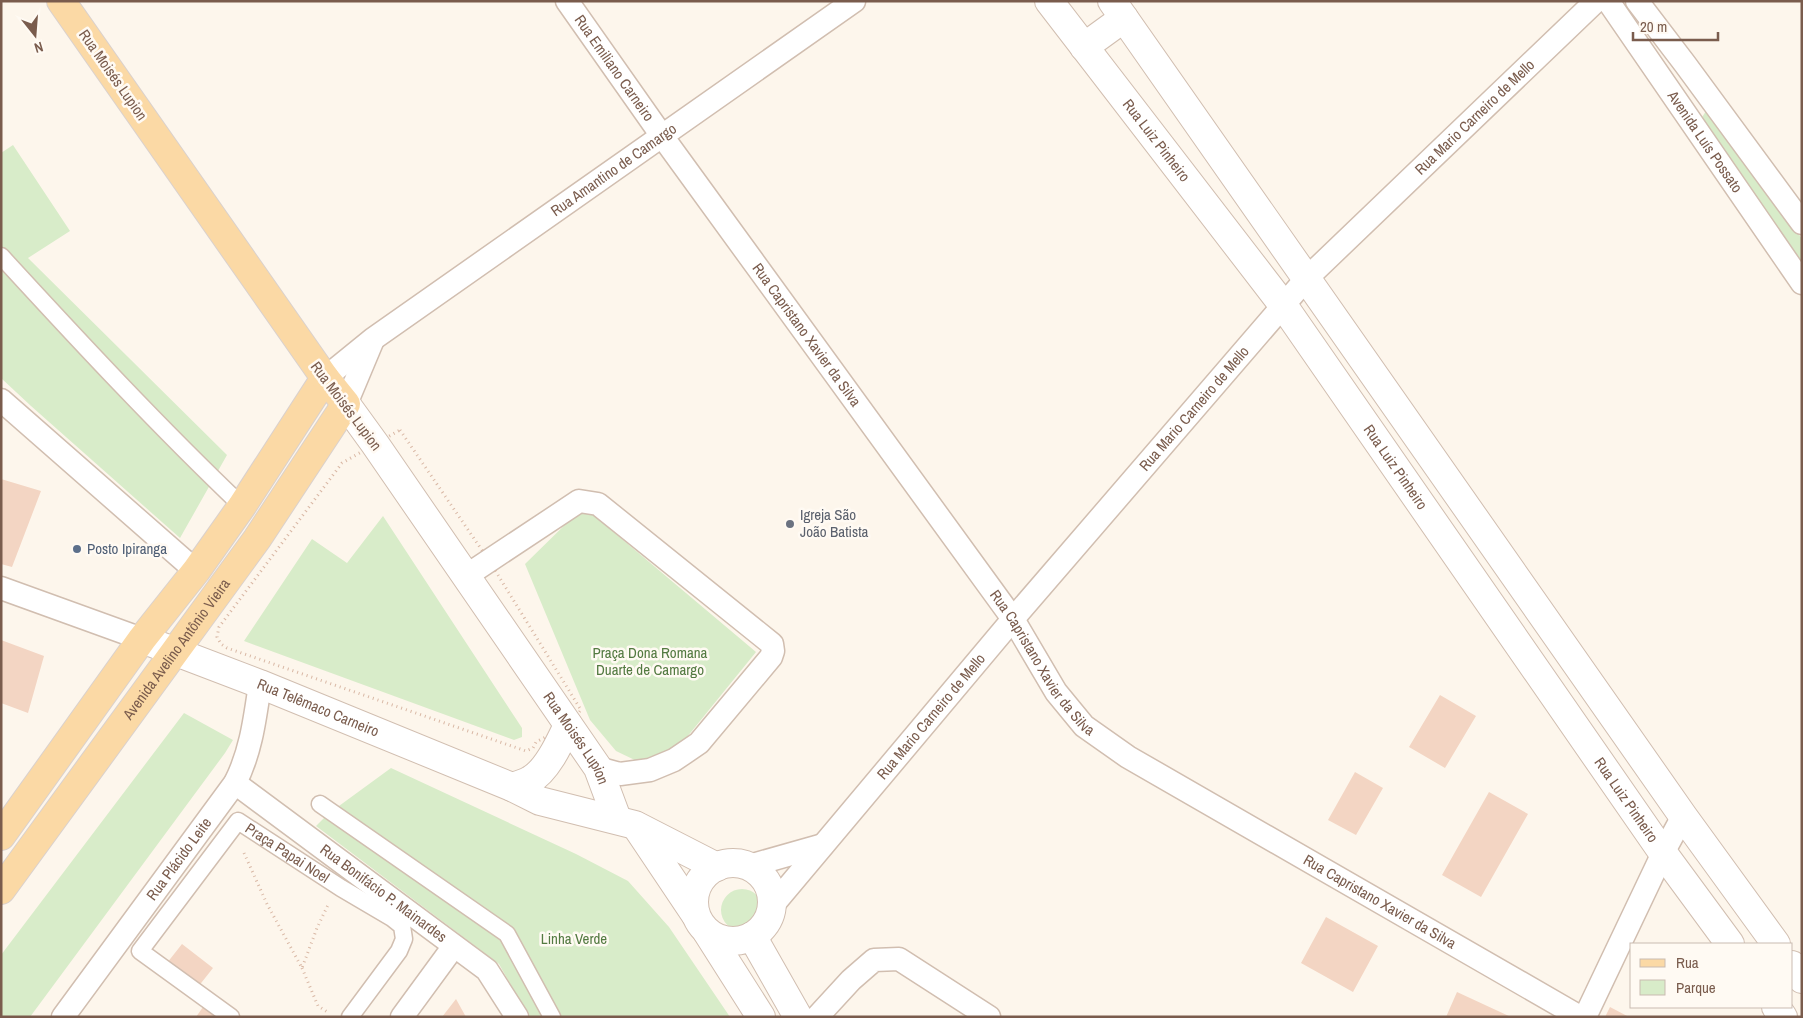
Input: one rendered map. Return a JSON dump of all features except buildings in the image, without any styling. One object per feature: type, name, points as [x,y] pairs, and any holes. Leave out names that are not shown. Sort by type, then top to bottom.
[{"type":"main road","name":"Rua Moisés Lupion","points":[[61,1],[325,378],[346,404]]},
{"type":"main road","name":"Avenida Avelino Antônio Vieira","points":[[1,836],[142,639],[196,571],[237,513],[325,378]]},
{"type":"main road","name":"Avenida Avelino Antônio Vieira","points":[[1,890],[256,539],[346,404]]},
{"type":"main road","points":[[237,513],[256,539]]},
{"type":"street","name":"Rua Emiliano Carneiro","points":[[567,1],[662,136]]},
{"type":"street","name":"Rua Amantino de Camargo","points":[[325,378],[373,339],[854,1]]},
{"type":"street","name":"Rua Luiz Pinheiro","points":[[1049,1],[1283,305],[1663,853],[1729,943]]},
{"type":"street","name":"Rua Mario Carneiro de Mello","points":[[773,905],[1013,619],[1283,305],[1306,280],[1596,1]]},
{"type":"street","name":"Avenida Luís Possato","points":[[1608,1],[1802,283]]},
{"type":"street","name":"Avenida Luís Possato","points":[[1637,1],[1802,222]]},
{"type":"street","points":[[1084,47],[1118,10],[1683,816],[1775,943]]},
{"type":"street","name":"Rua Capristano Xavier da Silva","points":[[662,136],[1013,619],[1056,692],[1084,726],[1128,757],[1580,1017]]},
{"type":"street","points":[[1,256],[206,472],[237,513]]},
{"type":"street","points":[[346,404],[373,339]]},
{"type":"street","points":[[1348,399],[1374,376]]},
{"type":"street","points":[[1,400],[196,571]]},
{"type":"street","name":"Rua Moisés Lupion","points":[[346,404],[598,768],[626,822],[701,923],[761,1017]]},
{"type":"street","points":[[466,576],[490,562],[579,501],[598,504],[772,644],[773,651],[771,657],[699,743],[674,760],[650,770],[620,774],[598,768]]},
{"type":"street","name":"Rua Telêmaco Carneiro","points":[[1,588],[260,684],[512,787],[540,801],[626,822]]},
{"type":"street","name":"Rua Plácido Leite","points":[[63,1017],[235,782],[244,766],[252,738],[260,684]]},
{"type":"street","points":[[512,787],[532,780],[554,753],[568,725]]},
{"type":"street","name":"Rua Bonifácio P. Mainardes","points":[[235,782],[487,970],[517,1017]]},
{"type":"street","points":[[320,804],[507,934],[552,1017]]},
{"type":"street","points":[[1584,1017],[1663,853],[1683,816]]},
{"type":"street","name":"Praça Papai Noel","points":[[231,1017],[140,951],[238,821],[402,926],[404,939],[399,951],[350,1017]]},
{"type":"street","points":[[626,822],[717,867]]},
{"type":"street","points":[[750,866],[823,845]]},
{"type":"street","points":[[735,862],[750,866],[761,874],[768,883],[773,905],[770,916],[764,926],[752,936],[737,941],[721,940],[701,923],[693,898],[697,884],[707,871],[717,867],[735,862]]},
{"type":"street","points":[[752,936],[798,1017]]},
{"type":"street","points":[[402,1017],[454,946]]},
{"type":"street","points":[[817,1017],[851,980],[874,960],[899,959],[989,1017]]},
{"type":"street","points":[[1793,967],[1802,979]]},
{"type":"path","points":[[400,430],[490,562],[580,710],[568,725],[536,742],[533,748],[526,751],[236,651],[221,644],[217,637],[219,627],[342,463],[375,444],[400,430]]},
{"type":"path","points":[[238,821],[239,842],[267,904],[302,968],[318,1006],[335,1017]]},
{"type":"path","points":[[302,968],[324,911],[341,888]]},
{"type":"green space","points":[[1706,111],[1730,135],[1802,239],[1802,268],[1701,119]]},
{"type":"green space","points":[[13,145],[70,231],[28,258],[227,455],[180,538],[1,378],[1,153]]},
{"type":"green space","name":"Praça Dona Romana Duarte de Camargo","points":[[579,511],[591,513],[756,652],[687,737],[663,754],[641,763],[616,751],[590,720],[525,564]]},
{"type":"green space","points":[[383,516],[522,728],[522,737],[514,740],[244,641],[312,539],[347,563]]},
{"type":"green space","points":[[184,713],[233,740],[30,1017],[1,1017],[1,955]]},
{"type":"green space","name":"Linha Verde","points":[[391,768],[576,854],[628,881],[669,927],[730,1017],[529,1017],[499,964],[316,826],[328,814]]},
{"type":"green space","points":[[742,889],[757,895],[763,910],[757,925],[742,931],[727,925],[721,910],[727,895]]},
{"type":"place","name":"Igreja São João Batista","points":[[790,524]]},
{"type":"place","name":"Posto Ipiranga","points":[[77,549]]}]
